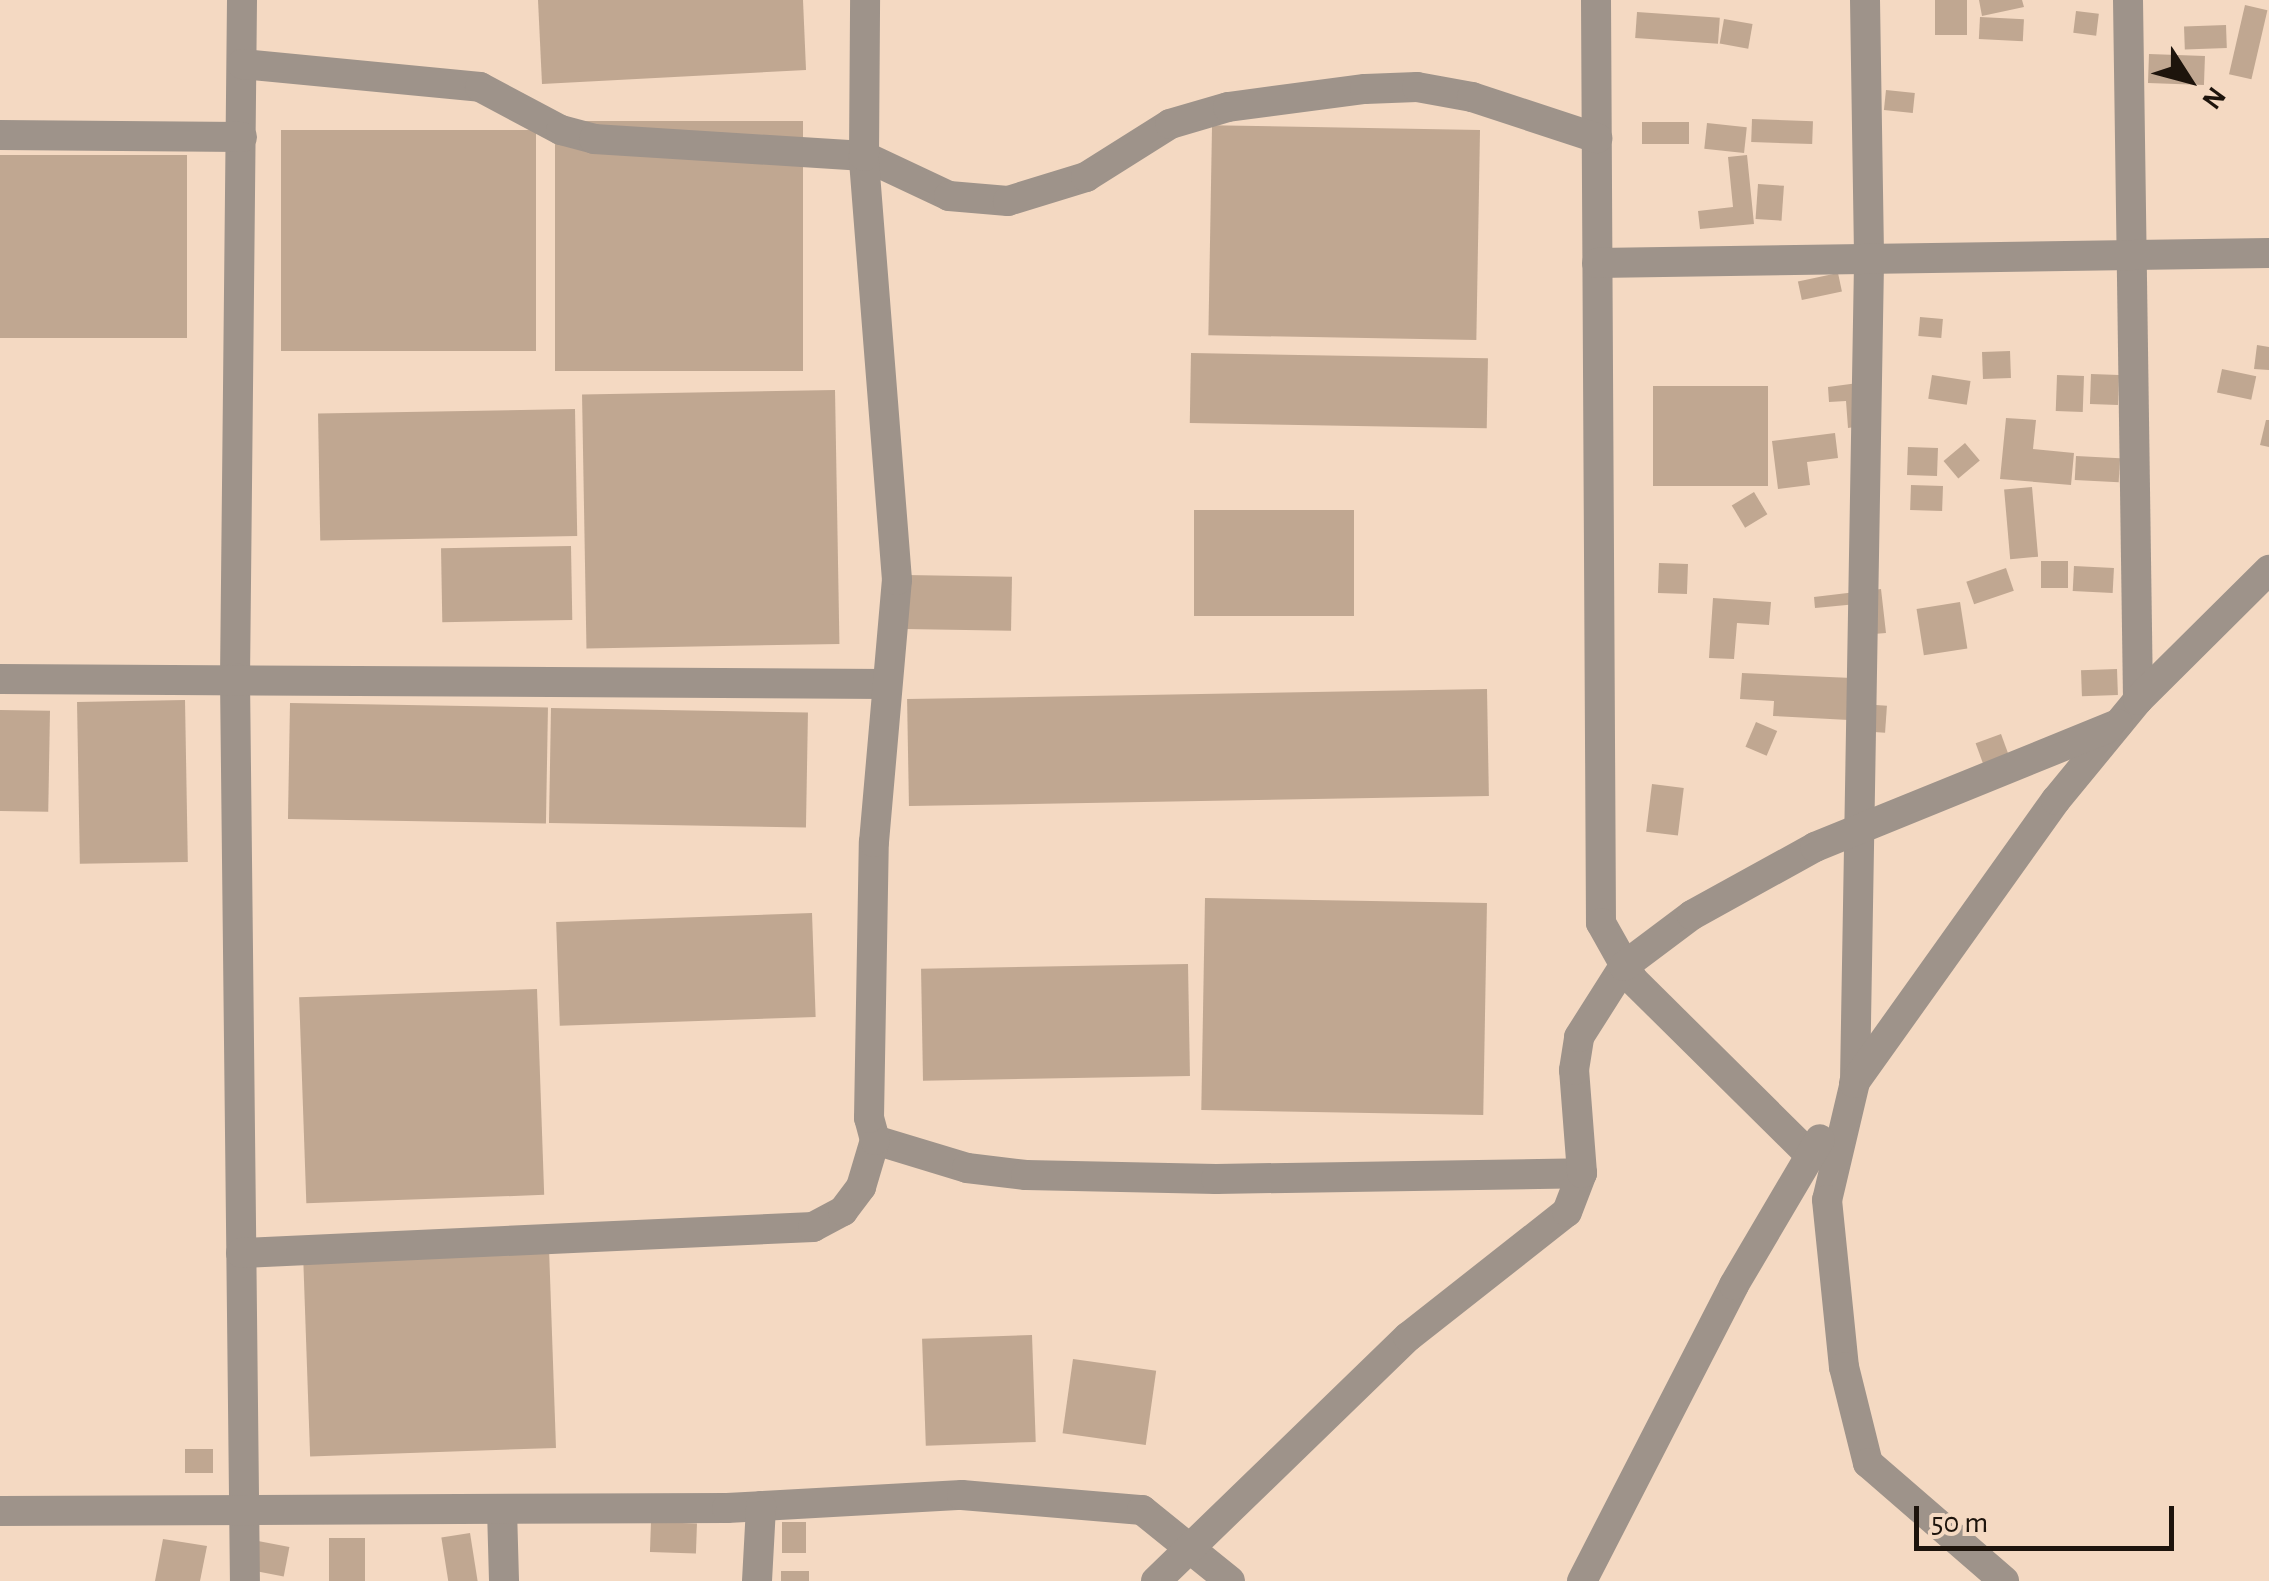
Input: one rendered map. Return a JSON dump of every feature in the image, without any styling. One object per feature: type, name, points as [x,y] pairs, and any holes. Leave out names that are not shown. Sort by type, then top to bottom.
[{"type":"street","points":[[242,0],[235,678],[245,1581]]},
{"type":"street","points":[[241,1252],[813,1228],[854,1200],[874,1140],[869,1118],[874,878],[886,684],[898,580],[896,513],[864,156],[864,0]]},
{"type":"street","points":[[1596,0],[1598,898],[1604,936],[1624,966],[1810,1155]]},
{"type":"street","points":[[1866,0],[1868,263],[1855,1082],[1836,1137],[1827,1200],[1842,1348],[1862,1450],[1877,1474],[2004,1581]]},
{"type":"street","points":[[2128,0],[2132,253],[2128,712]]},
{"type":"street","points":[[242,64],[480,87],[561,130],[594,139],[864,156],[949,196],[1008,200],[1086,178],[1170,124],[1228,107],[1417,87],[1472,97],[1597,138]]},
{"type":"street","points":[[0,135],[242,137]]},
{"type":"street","points":[[1597,263],[1868,263],[2132,253],[2269,253]]},
{"type":"street","points":[[1582,1581],[1734,1285],[1855,1082],[2128,712],[2269,570]]},
{"type":"street","points":[[0,679],[886,684]]},
{"type":"street","points":[[1156,1581],[1408,1337],[1567,1212],[1582,1173],[1574,1070],[1579,1037],[1624,966],[1692,915],[1858,827],[2128,712]]},
{"type":"street","points":[[874,1140],[967,1168],[1026,1175],[1216,1180],[1582,1173]]},
{"type":"street","points":[[0,1511],[761,1506],[962,1495],[1122,1506],[1152,1514],[1230,1581]]},
{"type":"street","points":[[757,1581],[761,1506]]},
{"type":"street","points":[[502,1509],[504,1581]]},
{"type":"building","points":[[538,0],[803,0],[806,70],[542,84]]},
{"type":"building","points":[[1935,0],[1967,0],[1967,35],[1935,35]]},
{"type":"building","points":[[1979,0],[2022,0],[2024,7],[1982,16]]},
{"type":"building","points":[[2245,5],[2267,10],[2251,79],[2229,74]]},
{"type":"building","points":[[2076,11],[2099,14],[2096,36],[2073,33]]},
{"type":"building","points":[[1637,12],[1720,18],[1718,44],[1635,38]]},
{"type":"building","points":[[1980,17],[2024,19],[2023,41],[1979,39]]},
{"type":"building","points":[[1724,19],[1753,24],[1748,49],[1720,44]]},
{"type":"building","points":[[2226,25],[2227,48],[2185,49],[2184,26]]},
{"type":"building","points":[[2149,54],[2205,56],[2204,85],[2148,83]]},
{"type":"building","points":[[1886,90],[1915,93],[1913,113],[1884,110]]},
{"type":"building","points":[[1752,119],[1813,121],[1812,144],[1751,142]]},
{"type":"building","points":[[555,121],[803,121],[803,371],[555,371]]},
{"type":"building","points":[[1642,122],[1689,122],[1689,144],[1642,144]]},
{"type":"building","points":[[1707,123],[1747,127],[1744,153],[1704,149]]},
{"type":"building","points":[[1212,125],[1480,130],[1476,340],[1208,335]]},
{"type":"building","points":[[281,130],[536,130],[536,351],[281,351]]},
{"type":"building","points":[[0,155],[187,155],[187,338],[0,338]]},
{"type":"building","points":[[1747,155],[1754,224],[1700,229],[1698,211],[1733,207],[1728,157]]},
{"type":"building","points":[[1758,184],[1784,186],[1781,221],[1756,219]]},
{"type":"building","points":[[1838,273],[1842,292],[1802,300],[1798,282]]},
{"type":"building","points":[[1920,317],[1943,319],[1941,338],[1918,336]]},
{"type":"building","points":[[2257,345],[2269,347],[2269,370],[2254,369]]},
{"type":"building","points":[[2010,351],[2011,378],[1983,379],[1982,352]]},
{"type":"building","points":[[1191,353],[1488,358],[1487,428],[1190,423]]},
{"type":"building","points":[[2222,369],[2256,376],[2251,400],[2217,392]]},
{"type":"building","points":[[2091,374],[2119,375],[2118,405],[2090,404]]},
{"type":"building","points":[[1932,375],[1971,381],[1967,405],[1928,399]]},
{"type":"building","points":[[2057,375],[2084,376],[2083,412],[2056,411]]},
{"type":"building","points":[[1858,383],[1861,426],[1848,428],[1846,401],[1829,402],[1828,387]]},
{"type":"building","points":[[1653,386],[1768,386],[1768,486],[1653,486]]},
{"type":"building","points":[[835,390],[839,644],[586,648],[582,394]]},
{"type":"building","points":[[575,409],[577,536],[320,540],[318,413]]},
{"type":"building","points":[[2006,418],[2036,420],[2033,449],[2074,453],[2071,485],[2000,479]]},
{"type":"building","points":[[2269,420],[2269,447],[2260,445]]},
{"type":"building","points":[[1835,433],[1838,458],[1807,462],[1810,485],[1778,489],[1772,441]]},
{"type":"building","points":[[1965,443],[1980,461],[1958,479],[1944,461]]},
{"type":"building","points":[[1908,447],[1938,448],[1937,476],[1907,475]]},
{"type":"building","points":[[2076,456],[2120,458],[2119,482],[2075,480]]},
{"type":"building","points":[[1911,485],[1943,486],[1942,511],[1910,510]]},
{"type":"building","points":[[2032,487],[2038,557],[2010,559],[2004,489]]},
{"type":"building","points":[[1754,492],[1767,514],[1745,528],[1732,505]]},
{"type":"building","points":[[1194,510],[1354,510],[1354,616],[1194,616]]},
{"type":"building","points":[[571,546],[572,620],[442,622],[441,548]]},
{"type":"building","points":[[2041,561],[2068,561],[2068,588],[2041,588]]},
{"type":"building","points":[[1659,563],[1688,564],[1687,594],[1658,593]]},
{"type":"building","points":[[2074,566],[2114,568],[2113,593],[2073,591]]},
{"type":"building","points":[[2006,568],[2014,591],[1974,604],[1966,582]]},
{"type":"building","points":[[906,575],[1012,577],[1011,631],[905,629]]},
{"type":"building","points":[[1881,589],[1886,633],[1861,635],[1857,604],[1815,608],[1814,597]]},
{"type":"building","points":[[1713,598],[1771,602],[1769,625],[1737,623],[1734,659],[1709,658]]},
{"type":"building","points":[[1960,602],[1967,648],[1924,655],[1917,609]]},
{"type":"building","points":[[2117,669],[2118,695],[2082,696],[2081,670]]},
{"type":"building","points":[[1742,673],[1852,678],[1849,720],[1773,716],[1774,701],[1740,699]]},
{"type":"building","points":[[1487,689],[1489,796],[909,806],[907,699]]},
{"type":"building","points":[[185,700],[188,862],[80,864],[77,702]]},
{"type":"building","points":[[290,703],[548,708],[546,823],[288,819]]},
{"type":"building","points":[[1861,704],[1887,706],[1885,733],[1859,731]]},
{"type":"building","points":[[551,708],[808,712],[806,827],[549,823]]},
{"type":"building","points":[[0,710],[50,711],[48,812],[0,811]]},
{"type":"building","points":[[1756,722],[1777,731],[1767,756],[1745,747]]},
{"type":"building","points":[[2001,734],[2009,756],[1983,765],[1976,743]]},
{"type":"building","points":[[1652,784],[1684,788],[1678,836],[1646,832]]},
{"type":"building","points":[[1205,898],[1487,903],[1483,1115],[1201,1110]]},
{"type":"building","points":[[812,913],[816,1017],[560,1026],[556,922]]},
{"type":"building","points":[[1188,964],[1190,1076],[923,1081],[921,969]]},
{"type":"building","points":[[537,989],[544,1195],[306,1203],[299,997]]},
{"type":"building","points":[[549,1248],[556,1448],[310,1456],[303,1257]]},
{"type":"building","points":[[1032,1335],[1036,1442],[926,1446],[922,1339]]},
{"type":"building","points":[[1073,1359],[1156,1371],[1146,1445],[1063,1433]]},
{"type":"building","points":[[185,1449],[213,1449],[213,1473],[185,1473]]},
{"type":"building","points":[[651,1522],[697,1524],[696,1554],[650,1552]]},
{"type":"building","points":[[782,1522],[806,1522],[806,1553],[782,1553]]},
{"type":"building","points":[[470,1533],[478,1581],[448,1581],[441,1538]]},
{"type":"building","points":[[329,1538],[365,1538],[365,1581],[329,1581]]},
{"type":"building","points":[[163,1539],[207,1546],[200,1581],[155,1581]]},
{"type":"building","points":[[258,1541],[289,1547],[284,1577],[252,1570]]},
{"type":"building","points":[[781,1571],[809,1571],[809,1581],[781,1581]]}]
